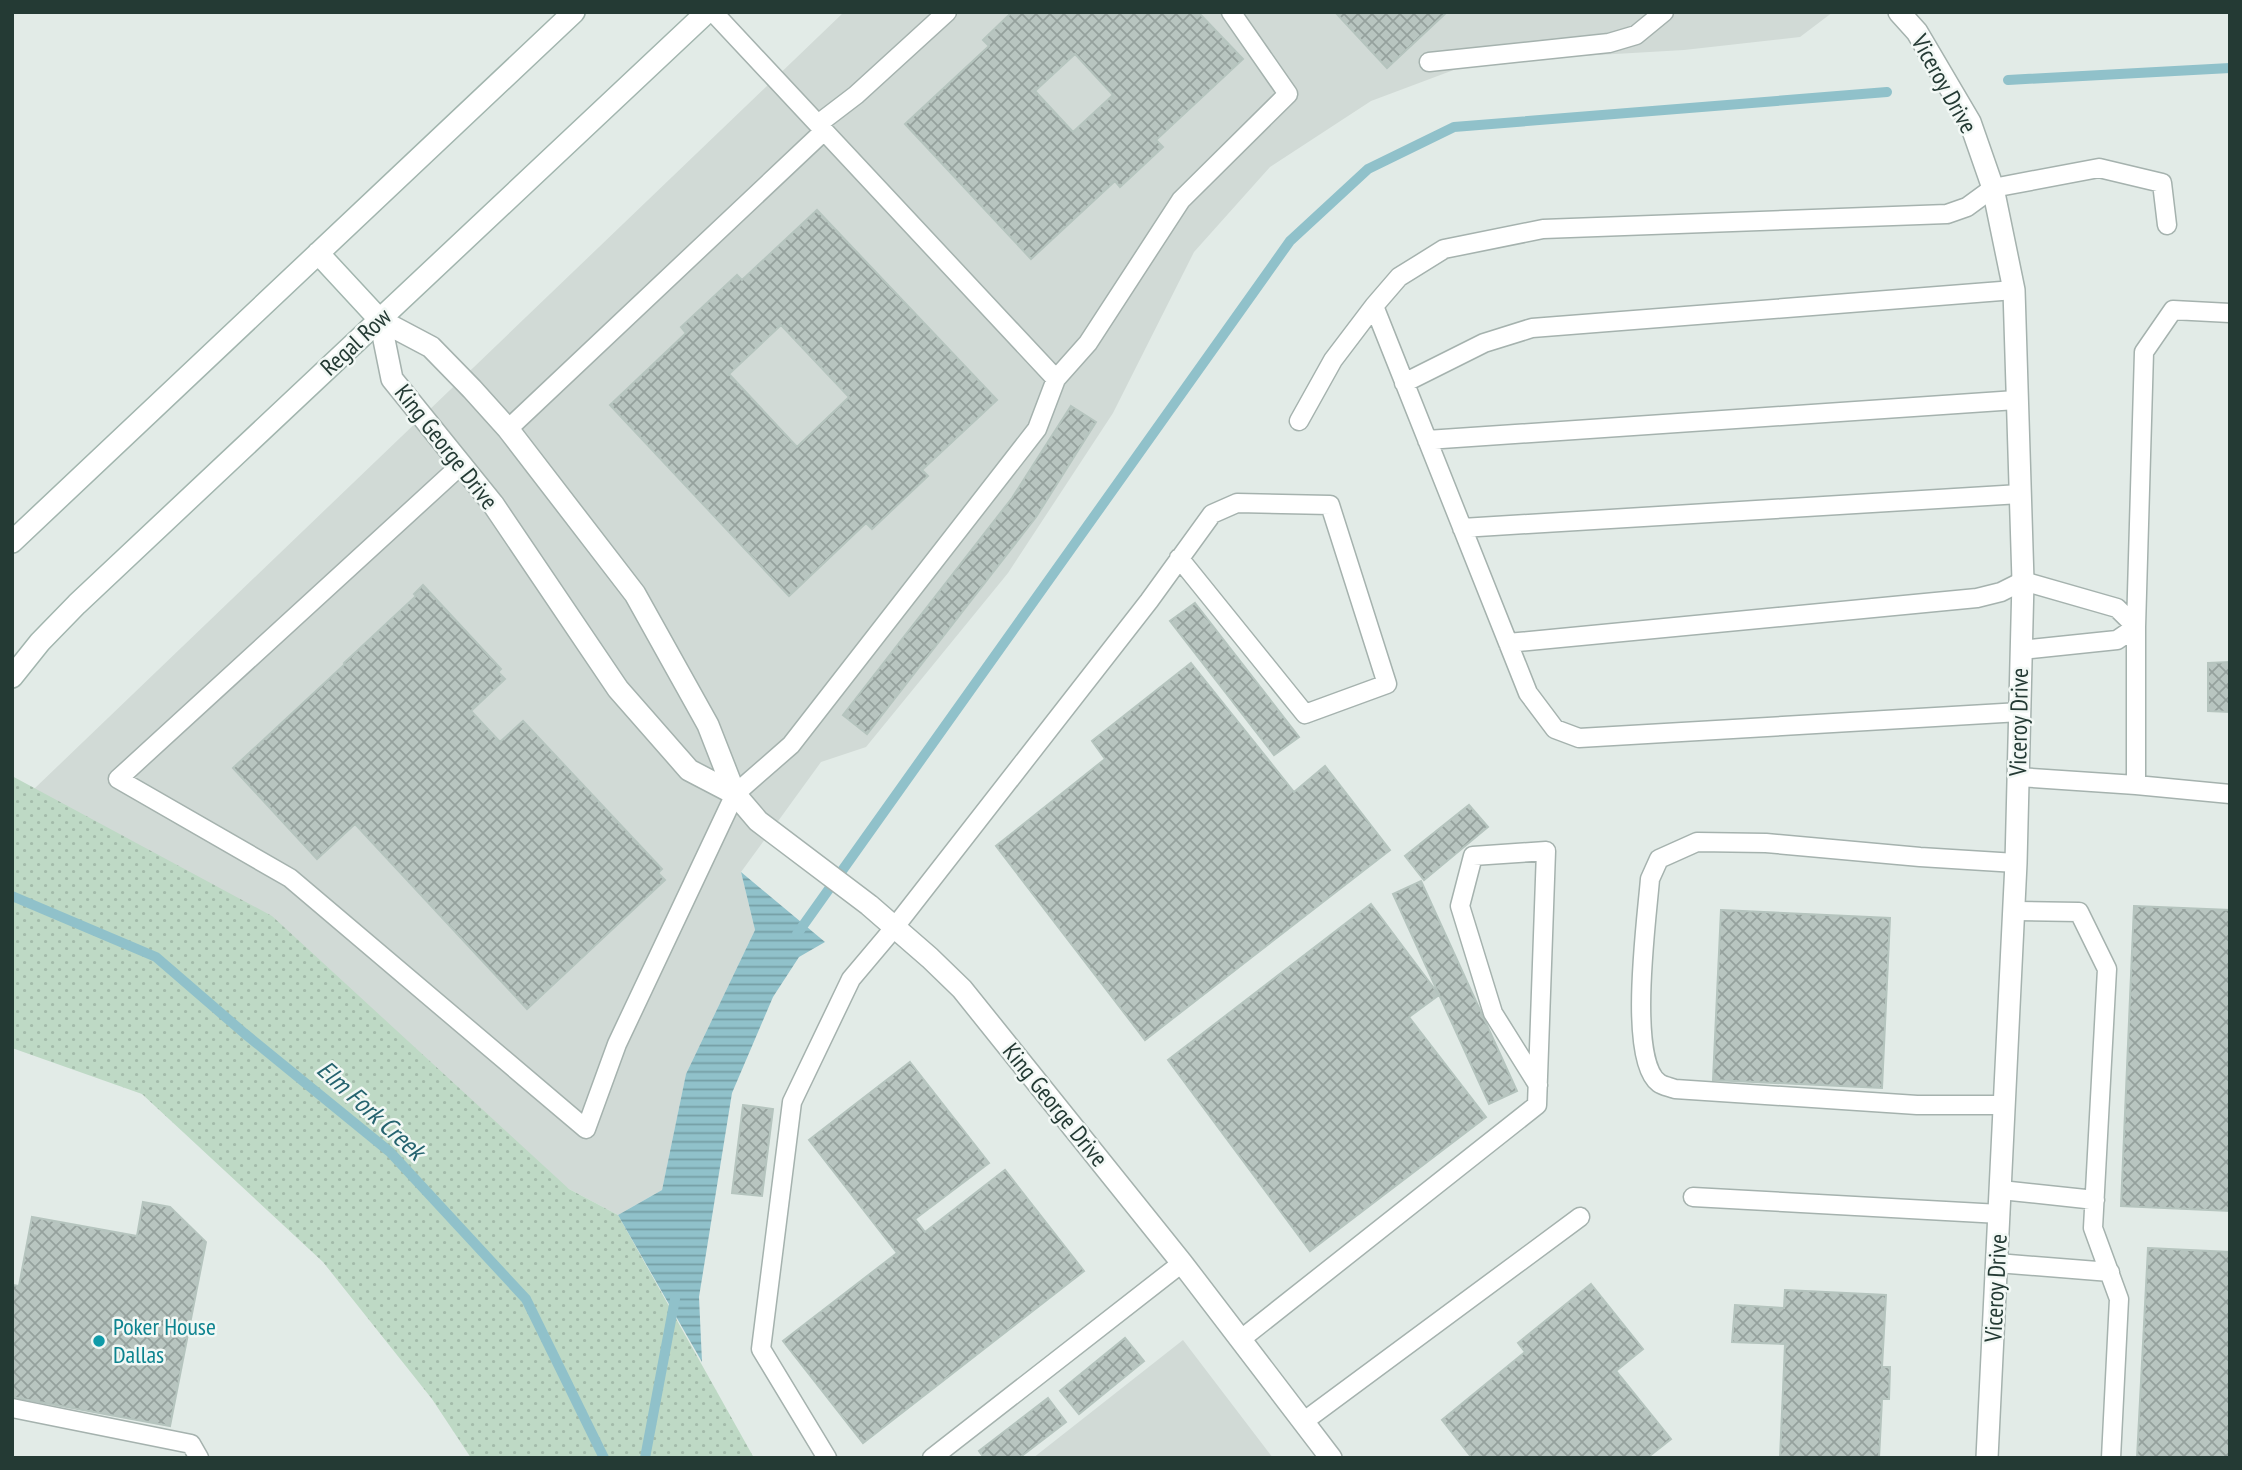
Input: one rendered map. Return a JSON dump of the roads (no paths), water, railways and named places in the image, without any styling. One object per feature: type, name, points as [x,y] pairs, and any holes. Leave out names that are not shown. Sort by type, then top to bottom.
[{"type":"street","points":[[12,542],[575,12]]},
{"type":"street","name":"Regal Row","points":[[12,677],[40,642],[77,604],[707,12]]},
{"type":"street","name":"Viceroy Drive","points":[[1899,12],[1917,32],[1970,122],[1993,188],[2014,290],[2023,581],[2020,712],[2015,911],[1987,1458]]},
{"type":"street","points":[[318,253],[380,320]]},
{"type":"street","name":"King George Drive","points":[[380,320],[431,347],[508,429],[635,594],[708,726],[735,793],[758,821],[869,905],[962,989],[1182,1263],[1331,1458]]},
{"type":"street","name":"King George Drive","points":[[380,320],[392,379],[493,504],[618,689],[689,771],[735,793]]},
{"type":"lane","points":[[713,12],[1056,379]]},
{"type":"lane","points":[[508,429],[821,127],[947,12]]},
{"type":"lane","points":[[461,465],[118,779],[290,878],[586,1129],[617,1044],[735,793],[791,745],[1037,429],[1056,379],[1088,343],[1181,200],[1288,94],[1231,12]]},
{"type":"lane","points":[[1430,62],[1609,43],[1636,35],[1664,12]]},
{"type":"lane","points":[[1299,421],[1333,360],[1374,306],[1399,277],[1444,249],[1543,229],[1947,214],[1967,206],[1993,188],[2099,168],[2162,183],[2167,225]]},
{"type":"lane","points":[[1404,383],[1483,343],[1532,328],[2014,290]]},
{"type":"lane","points":[[1374,306],[1528,693],[1555,729],[1578,738],[2020,712]]},
{"type":"lane","points":[[2136,785],[2136,627],[2144,352],[2173,310],[2230,313]]},
{"type":"lane","points":[[1427,440],[2016,400]]},
{"type":"lane","points":[[1462,528],[2020,494]]},
{"type":"lane","points":[[827,1458],[761,1349],[792,1102],[851,979],[894,928],[1149,601],[1179,558],[1212,514],[1237,503],[1330,505],[1387,684],[1305,714],[1179,558]]},
{"type":"lane","points":[[1508,643],[1978,598],[2001,592],[2023,581],[2117,608],[2136,627]]},
{"type":"lane","points":[[2021,650],[2118,640],[2136,627]]},
{"type":"lane","points":[[2018,777],[2230,794]]},
{"type":"lane","points":[[2005,1105],[1917,1105],[1675,1089],[1658,1083],[1648,1068],[1639,1015],[1650,879],[1659,859],[1697,842],[1766,844],[2016,863]]},
{"type":"lane","points":[[1240,1340],[1537,1105],[1538,1085],[1546,851],[1473,856],[1461,906],[1493,1013],[1538,1085]]},
{"type":"lane","points":[[2015,911],[2079,912],[2108,969],[2093,1228],[2119,1299],[2111,1458]]},
{"type":"lane","points":[[2001,1190],[2095,1200]]},
{"type":"lane","points":[[1693,1197],[2000,1214]]},
{"type":"lane","points":[[1303,1422],[1580,1217]]},
{"type":"lane","points":[[933,1458],[1182,1263]]},
{"type":"lane","points":[[1997,1263],[2110,1272]]},
{"type":"lane","points":[[12,1408],[191,1444],[199,1458]]},
{"type":"water","points":[[741,872],[825,942],[799,957],[773,997],[732,1093],[699,1297],[702,1362],[618,1215],[662,1190],[686,1074],[755,930]]},
{"type":"waterway","points":[[2008,80],[2230,68]]},
{"type":"waterway","points":[[797,934],[1290,241],[1368,169],[1454,127],[1887,92]]},
{"type":"waterway","name":"Elm Fork Creek","points":[[12,896],[156,957],[390,1152],[526,1299],[604,1458]]},
{"type":"waterway","points":[[645,1458],[675,1299]]},
{"type":"place","name":"Poker House Dallas","points":[[99,1341]]}]
